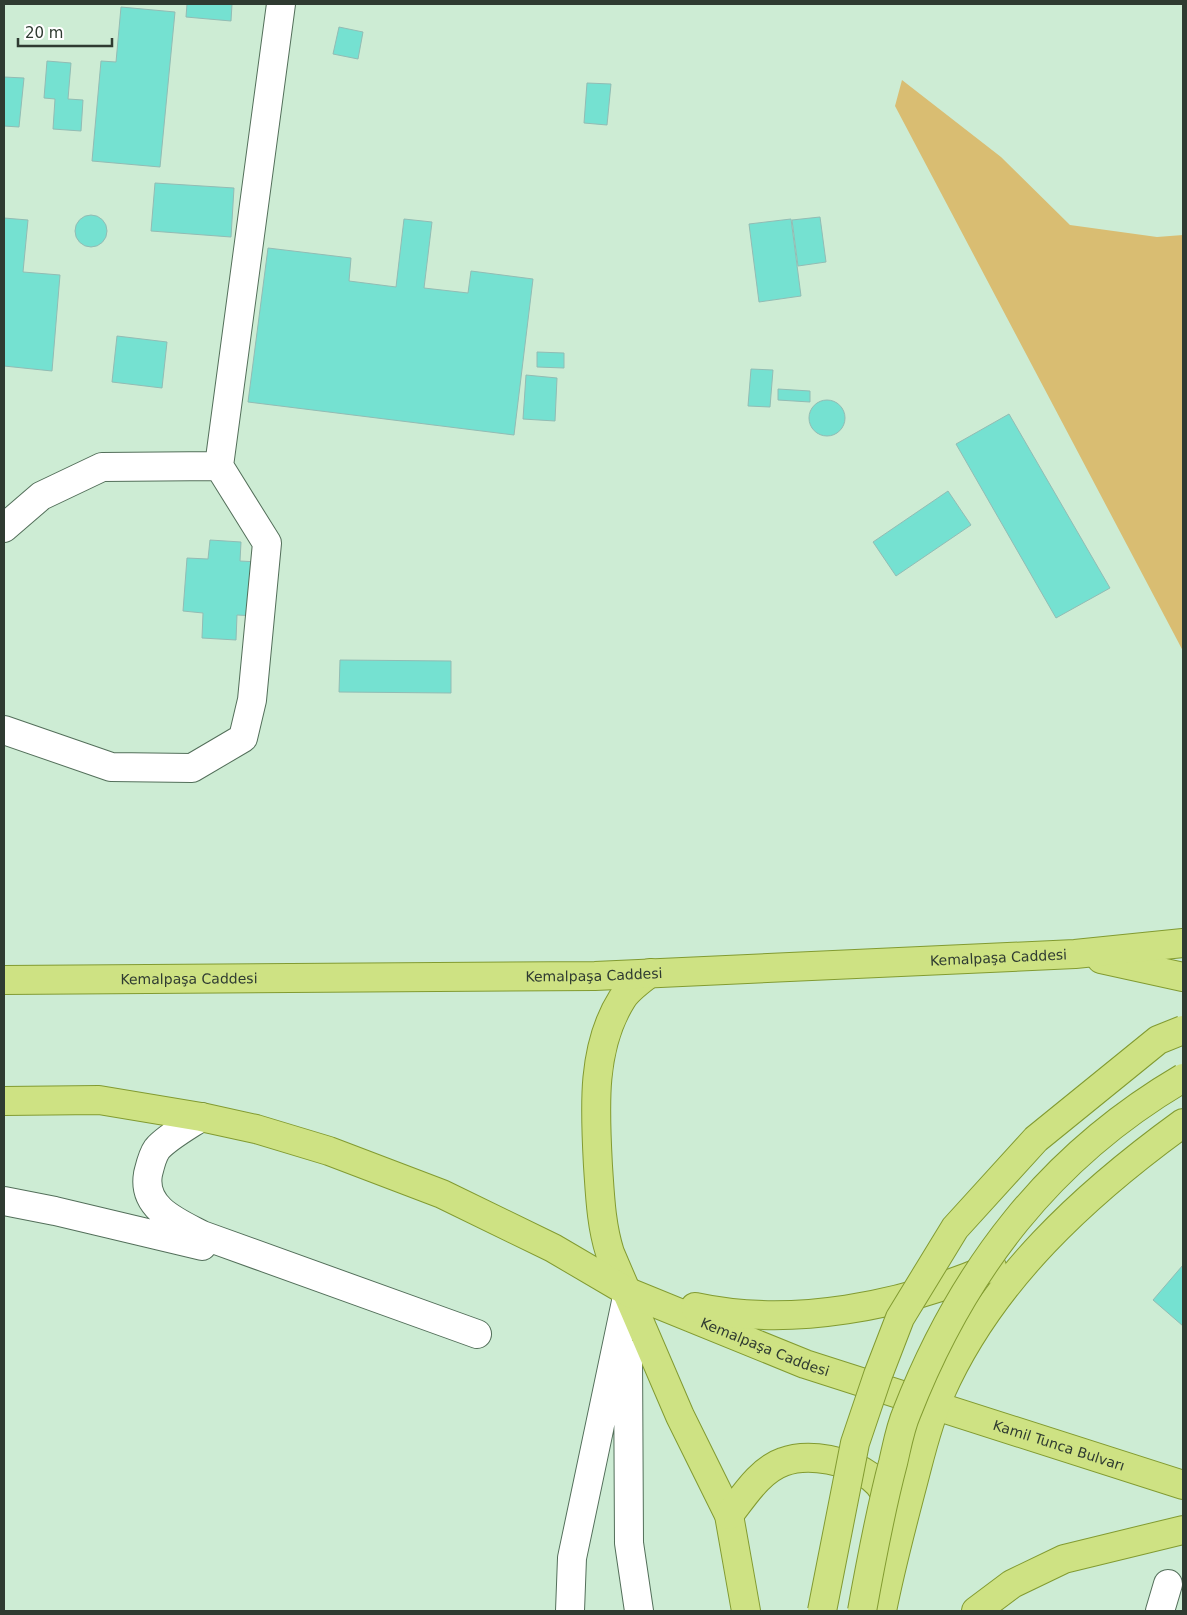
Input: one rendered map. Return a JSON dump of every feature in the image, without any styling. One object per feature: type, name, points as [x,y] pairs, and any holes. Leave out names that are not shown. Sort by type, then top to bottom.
[{"type":"main road","name":"Kemalpaşa Caddesi","points":[[4,980],[594,976],[1075,954],[1183,943]]},
{"type":"main road","points":[[1075,954],[1183,977]]},
{"type":"main road","points":[[650,973],[623,997],[610,1022],[600,1056],[596,1094],[599,1186],[605,1234],[610,1253],[680,1416],[729,1515],[746,1611]]},
{"type":"main road","points":[[822,1611],[855,1443],[900,1318],[954,1228],[1036,1139],[1158,1040],[1183,1023]]},
{"type":"main road","points":[[1158,1040],[1183,1030]]},
{"type":"main road","points":[[862,1611],[877,1522],[906,1414],[949,1319],[990,1252],[1033,1200],[1092,1140],[1152,1096],[1183,1078]]},
{"type":"main road","name":"Kemalpaşa Caddesi","points":[[4,1101],[99,1100],[200,1117],[256,1129],[329,1152],[442,1194],[553,1248],[628,1292],[805,1364],[935,1408]]},
{"type":"main road","points":[[882,1611],[894,1553],[935,1408],[964,1347],[988,1310],[1022,1266],[1116,1174],[1183,1123]]},
{"type":"main road","points":[[628,1292],[735,1314],[802,1315],[842,1310],[902,1296],[970,1276],[1024,1250],[1067,1220]]},
{"type":"main road","name":"Kamil Tunca Bulvarı","points":[[935,1408],[1183,1485]]},
{"type":"main road","points":[[729,1515],[760,1478],[783,1462],[805,1458],[847,1465],[872,1477],[889,1499],[894,1520],[894,1553]]},
{"type":"main road","points":[[976,1611],[1012,1584],[1064,1559],[1183,1530]]},
{"type":"street","points":[[4,730],[111,767],[192,768],[243,738],[252,700],[267,543],[220,466],[281,4]]},
{"type":"street","points":[[4,528],[41,496],[102,467],[220,466]]},
{"type":"street","points":[[200,1117],[158,1148],[150,1163],[147,1181],[151,1202],[170,1219],[202,1235],[477,1334]]},
{"type":"street","points":[[4,1201],[184,1241],[320,1278]]},
{"type":"street","points":[[570,1611],[572,1558],[628,1292]]},
{"type":"street","points":[[628,1292],[629,1543],[639,1611]]},
{"type":"street","points":[[1160,1611],[1168,1584]]},
{"type":"shaded area","points":[[902,80],[1001,157],[1070,225],[1157,237],[1183,235],[1183,651],[895,106]]},
{"type":"building","points":[[187,4],[232,4],[231,21],[186,17]]},
{"type":"building","points":[[121,7],[175,12],[160,167],[92,161],[101,61],[116,62]]},
{"type":"building","points":[[339,27],[363,32],[358,59],[333,54]]},
{"type":"building","points":[[47,61],[71,63],[68,99],[83,100],[81,131],[53,129],[55,99],[44,98]]},
{"type":"building","points":[[4,77],[24,78],[19,127],[4,126]]},
{"type":"building","points":[[587,83],[611,84],[607,125],[584,123]]},
{"type":"building","points":[[155,183],[234,188],[231,237],[151,231]]},
{"type":"building","points":[[91,215],[97,216],[102,220],[106,225],[106,237],[102,242],[97,246],[91,247],[85,246],[80,242],[76,237],[75,231],[76,225],[80,220],[85,216]]},
{"type":"building","points":[[820,217],[826,262],[798,266],[792,220]]},
{"type":"building","points":[[4,218],[28,220],[23,272],[60,275],[52,371],[4,366]]},
{"type":"building","points":[[404,219],[432,222],[424,288],[468,293],[471,271],[533,279],[514,435],[248,402],[268,248],[351,258],[349,281],[396,287]]},
{"type":"building","points":[[791,219],[801,296],[759,302],[749,224]]},
{"type":"building","points":[[117,336],[167,342],[162,388],[112,382]]},
{"type":"building","points":[[537,352],[564,353],[564,368],[537,367]]},
{"type":"building","points":[[751,369],[773,370],[770,407],[748,406]]},
{"type":"building","points":[[526,375],[557,378],[555,421],[523,419]]},
{"type":"building","points":[[778,389],[810,391],[810,402],[778,400]]},
{"type":"building","points":[[827,400],[839,406],[845,418],[839,430],[827,436],[815,430],[809,418],[815,406]]},
{"type":"building","points":[[1009,414],[1110,588],[1056,618],[956,444]]},
{"type":"building","points":[[948,491],[971,525],[896,576],[873,542]]},
{"type":"building","points":[[210,540],[241,542],[240,561],[259,562],[256,616],[237,615],[236,640],[202,638],[203,613],[183,611],[187,558],[208,559]]},
{"type":"building","points":[[340,660],[451,661],[451,693],[339,692]]},
{"type":"building","points":[[1183,1265],[1183,1326],[1153,1300]]}]
